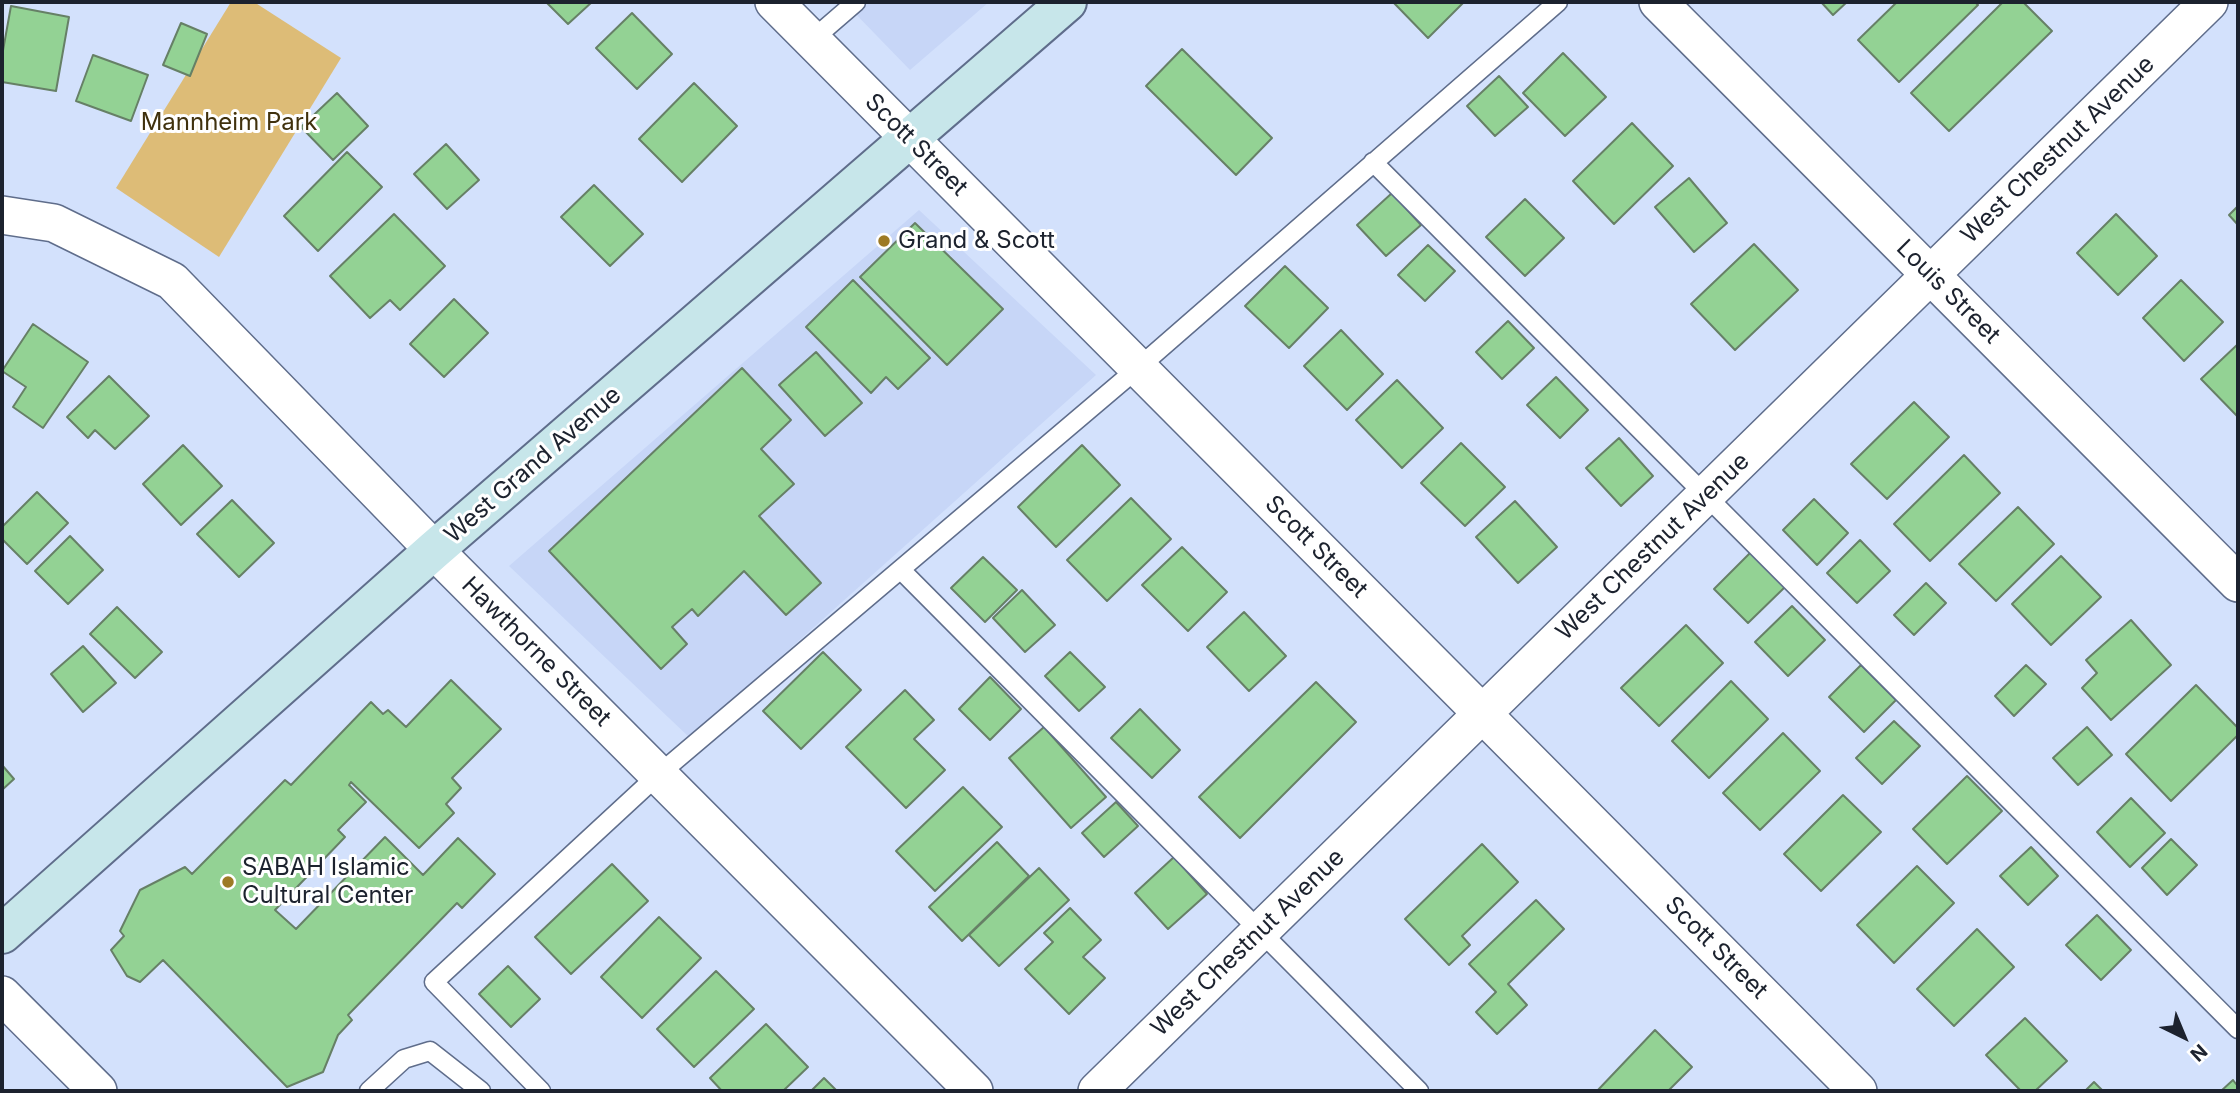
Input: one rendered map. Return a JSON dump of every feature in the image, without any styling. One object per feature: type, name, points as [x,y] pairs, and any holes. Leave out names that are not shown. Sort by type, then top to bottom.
[{"type":"main road","name":"West Grand Avenue","points":[[2,934],[435,550],[1068,2]]},
{"type":"street","name":"Scott Street","points":[[774,2],[1858,1091]]},
{"type":"street","name":"Louis Street","points":[[1658,2],[2238,583]]},
{"type":"street","name":"West Chestnut Avenue","points":[[1097,1091],[2209,2]]},
{"type":"street","name":"Hawthorne Street","points":[[2,215],[54,223],[172,281],[435,550],[974,1091]]},
{"type":"street","points":[[2,995],[98,1091]]},
{"type":"lane","points":[[812,40],[856,2]]},
{"type":"lane","points":[[541,1091],[433,982],[658,775],[1138,368],[1559,2]]},
{"type":"lane","points":[[1373,162],[2238,1029]]},
{"type":"lane","points":[[901,570],[1419,1091]]},
{"type":"lane","points":[[369,1091],[404,1059],[430,1051],[481,1091]]},
{"type":"shaded area","points":[[844,2],[989,2],[910,70]]},
{"type":"shaded area","points":[[919,210],[1096,375],[690,738],[509,566]]},
{"type":"green space","name":"Mannheim Park","points":[[231,2],[254,2],[341,58],[219,257],[116,188]]},
{"type":"building","points":[[546,2],[592,2],[568,24]]},
{"type":"building","points":[[1393,2],[1464,2],[1428,38]]},
{"type":"building","points":[[1821,2],[1847,2],[1833,15]]},
{"type":"building","points":[[1897,2],[1975,2],[1978,5],[1899,82],[1858,40]]},
{"type":"building","points":[[2003,2],[2023,2],[2052,31],[1949,131],[1911,93]]},
{"type":"building","points":[[11,6],[69,17],[56,91],[2,82],[2,56]]},
{"type":"building","points":[[632,13],[672,54],[637,89],[596,48]]},
{"type":"building","points":[[181,23],[207,34],[190,76],[163,65]]},
{"type":"building","points":[[1182,49],[1272,138],[1236,175],[1146,86]]},
{"type":"building","points":[[1563,53],[1606,97],[1565,136],[1523,93]]},
{"type":"building","points":[[93,55],[148,75],[131,121],[76,101]]},
{"type":"building","points":[[1499,76],[1528,107],[1495,136],[1467,106]]},
{"type":"building","points":[[694,83],[737,126],[682,182],[639,139]]},
{"type":"building","points":[[337,93],[368,126],[333,160],[301,127]]},
{"type":"building","points":[[1632,123],[1673,166],[1614,224],[1573,181]]},
{"type":"building","points":[[446,144],[479,180],[447,209],[414,174]]},
{"type":"building","points":[[347,152],[382,187],[318,251],[284,216]]},
{"type":"building","points":[[1689,178],[1727,223],[1694,252],[1655,207]]},
{"type":"building","points":[[594,185],[643,234],[610,266],[561,217]]},
{"type":"building","points":[[1392,193],[1421,225],[1386,256],[1357,225]]},
{"type":"building","points":[[1525,199],[1564,238],[1525,276],[1486,237]]},
{"type":"building","points":[[2238,206],[2238,225],[2229,215]]},
{"type":"building","points":[[394,214],[445,266],[400,310],[390,300],[370,318],[330,276]]},
{"type":"building","points":[[2116,214],[2157,256],[2118,295],[2077,253]]},
{"type":"building","points":[[915,223],[1003,309],[947,365],[860,277]]},
{"type":"building","points":[[1754,244],[1798,290],[1735,350],[1691,304]]},
{"type":"building","points":[[1428,245],[1455,271],[1425,301],[1398,275]]},
{"type":"building","points":[[1285,266],[1328,308],[1289,348],[1245,306]]},
{"type":"building","points":[[853,280],[930,358],[898,389],[886,377],[871,393],[806,327]]},
{"type":"building","points":[[2181,280],[2223,322],[2184,361],[2143,318]]},
{"type":"building","points":[[454,299],[488,333],[444,377],[410,344]]},
{"type":"building","points":[[1508,321],[1534,348],[1502,379],[1476,352]]},
{"type":"building","points":[[33,324],[88,362],[43,428],[13,407],[26,387],[2,371]]},
{"type":"building","points":[[1341,330],[1383,374],[1347,410],[1304,366]]},
{"type":"building","points":[[2238,344],[2238,417],[2201,379]]},
{"type":"building","points":[[816,352],[862,403],[825,436],[779,385]]},
{"type":"building","points":[[742,368],[791,420],[761,449],[794,484],[759,516],[821,583],[786,615],[744,571],[698,616],[692,609],[672,627],[687,644],[661,669],[549,551]]},
{"type":"building","points":[[109,376],[149,416],[115,449],[95,430],[88,438],[67,417]]},
{"type":"building","points":[[1556,377],[1588,410],[1560,438],[1527,405]]},
{"type":"building","points":[[1397,380],[1443,428],[1402,468],[1356,420]]},
{"type":"building","points":[[1914,402],[1949,437],[1887,499],[1851,464]]},
{"type":"building","points":[[1619,438],[1653,476],[1621,506],[1586,468]]},
{"type":"building","points":[[1461,443],[1505,487],[1465,526],[1421,483]]},
{"type":"building","points":[[183,445],[222,486],[181,525],[143,484]]},
{"type":"building","points":[[1082,445],[1120,485],[1056,547],[1018,507]]},
{"type":"building","points":[[1964,455],[2000,493],[1930,561],[1894,524]]},
{"type":"building","points":[[37,492],[68,523],[27,564],[2,539],[2,527]]},
{"type":"building","points":[[1131,498],[1171,539],[1107,601],[1067,560]]},
{"type":"building","points":[[1814,499],[1848,533],[1817,565],[1783,530]]},
{"type":"building","points":[[232,500],[274,543],[239,577],[197,534]]},
{"type":"building","points":[[1515,501],[1557,547],[1518,583],[1476,537]]},
{"type":"building","points":[[2018,507],[2054,544],[1996,601],[1959,564]]},
{"type":"building","points":[[70,536],[103,570],[68,604],[35,571]]},
{"type":"building","points":[[1860,540],[1890,571],[1857,603],[1827,573]]},
{"type":"building","points":[[1182,547],[1227,592],[1188,631],[1142,585]]},
{"type":"building","points":[[1751,552],[1785,587],[1748,623],[1714,589]]},
{"type":"building","points":[[2061,556],[2101,597],[2051,645],[2012,604]]},
{"type":"building","points":[[983,557],[1017,590],[985,622],[951,588]]},
{"type":"building","points":[[1926,583],[1946,603],[1914,635],[1894,615]]},
{"type":"building","points":[[1022,590],[1055,625],[1025,652],[993,618]]},
{"type":"building","points":[[1792,606],[1825,640],[1788,676],[1755,642]]},
{"type":"building","points":[[117,607],[162,652],[135,678],[90,634]]},
{"type":"building","points":[[1244,612],[1286,656],[1249,691],[1207,647]]},
{"type":"building","points":[[2131,620],[2171,665],[2111,720],[2082,688],[2097,673],[2086,660]]},
{"type":"building","points":[[1686,625],[1723,663],[1659,726],[1621,688]]},
{"type":"building","points":[[83,646],[116,683],[83,712],[51,674]]},
{"type":"building","points":[[823,652],[861,690],[801,749],[763,711]]},
{"type":"building","points":[[1070,652],[1105,687],[1079,711],[1045,676]]},
{"type":"building","points":[[1861,665],[1896,700],[1864,732],[1829,697]]},
{"type":"building","points":[[2026,665],[2046,684],[2014,716],[1995,696]]},
{"type":"building","points":[[990,677],[1021,709],[990,740],[959,709]]},
{"type":"building","name":"SABAH Islamic Cultural Center","points":[[451,680],[501,729],[452,778],[461,788],[446,804],[454,813],[419,848],[351,782],[349,785],[366,802],[338,830],[345,837],[275,910],[296,929],[385,837],[423,875],[458,838],[495,874],[462,908],[457,903],[348,1015],[352,1020],[338,1035],[323,1072],[287,1087],[163,960],[140,982],[127,976],[111,950],[124,936],[120,931],[140,890],[185,867],[192,874],[285,780],[291,785],[371,702],[383,714],[388,710],[406,727]]},
{"type":"building","points":[[1731,681],[1768,719],[1709,778],[1672,741]]},
{"type":"building","points":[[1316,682],[1356,722],[1240,838],[1199,797]]},
{"type":"building","points":[[2196,685],[2238,728],[2238,735],[2171,801],[2126,754]]},
{"type":"building","points":[[905,690],[934,720],[914,739],[945,770],[906,808],[846,747]]},
{"type":"building","points":[[1140,709],[1180,750],[1152,778],[1111,738]]},
{"type":"building","points":[[1894,721],[1920,746],[1882,784],[1856,758]]},
{"type":"building","points":[[1044,727],[1106,797],[1071,828],[1009,758]]},
{"type":"building","points":[[2087,727],[2112,755],[2078,785],[2053,758]]},
{"type":"building","points":[[1783,733],[1820,771],[1760,830],[1723,793]]},
{"type":"building","points":[[2,765],[14,779],[2,790]]},
{"type":"building","points":[[1967,776],[2002,811],[1947,864],[1913,829]]},
{"type":"building","points":[[963,787],[1002,827],[935,891],[896,851]]},
{"type":"building","points":[[1843,795],[1881,832],[1821,891],[1784,854]]},
{"type":"building","points":[[2131,798],[2165,833],[2130,867],[2097,832]]},
{"type":"building","points":[[1116,802],[1138,826],[1104,857],[1082,833]]},
{"type":"building","points":[[2171,839],[2197,865],[2167,895],[2142,868]]},
{"type":"building","points":[[997,842],[1029,876],[962,941],[929,907]]},
{"type":"building","points":[[1482,844],[1518,882],[1462,936],[1470,945],[1449,965],[1405,919]]},
{"type":"building","points":[[2031,847],[2058,876],[2028,905],[2000,876]]},
{"type":"building","points":[[1174,857],[1207,894],[1168,929],[1135,893]]},
{"type":"building","points":[[612,864],[648,901],[571,974],[535,937]]},
{"type":"building","points":[[1917,866],[1954,903],[1894,963],[1857,925]]},
{"type":"building","points":[[1039,868],[1069,900],[999,966],[969,935]]},
{"type":"building","points":[[1536,900],[1564,929],[1508,984],[1527,1005],[1497,1034],[1476,1012],[1496,992],[1469,964]]},
{"type":"building","points":[[1070,908],[1101,940],[1083,957],[1105,978],[1069,1014],[1025,969],[1053,942],[1044,933]]},
{"type":"building","points":[[2097,915],[2131,950],[2101,980],[2066,945]]},
{"type":"building","points":[[659,917],[701,958],[642,1018],[601,977]]},
{"type":"building","points":[[1977,929],[2014,967],[1954,1026],[1917,989]]},
{"type":"building","points":[[508,966],[540,999],[511,1027],[479,994]]},
{"type":"building","points":[[716,971],[754,1009],[694,1067],[657,1029]]},
{"type":"building","points":[[2025,1018],[2067,1061],[2035,1091],[2021,1091],[1986,1055]]},
{"type":"building","points":[[766,1024],[808,1067],[783,1091],[722,1091],[710,1078]]},
{"type":"building","points":[[1655,1030],[1692,1067],[1668,1091],[1597,1091]]},
{"type":"building","points":[[824,1078],[837,1091],[811,1091]]},
{"type":"building","points":[[2233,1080],[2236,1084],[2238,1082],[2238,1091],[2221,1091]]},
{"type":"building","points":[[2094,1082],[2103,1091],[2085,1091]]},
{"type":"place","name":"Grand & Scott","points":[[884,241]]},
{"type":"place","name":"SABAH Islamic Cultural Center","points":[[228,882]]}]
